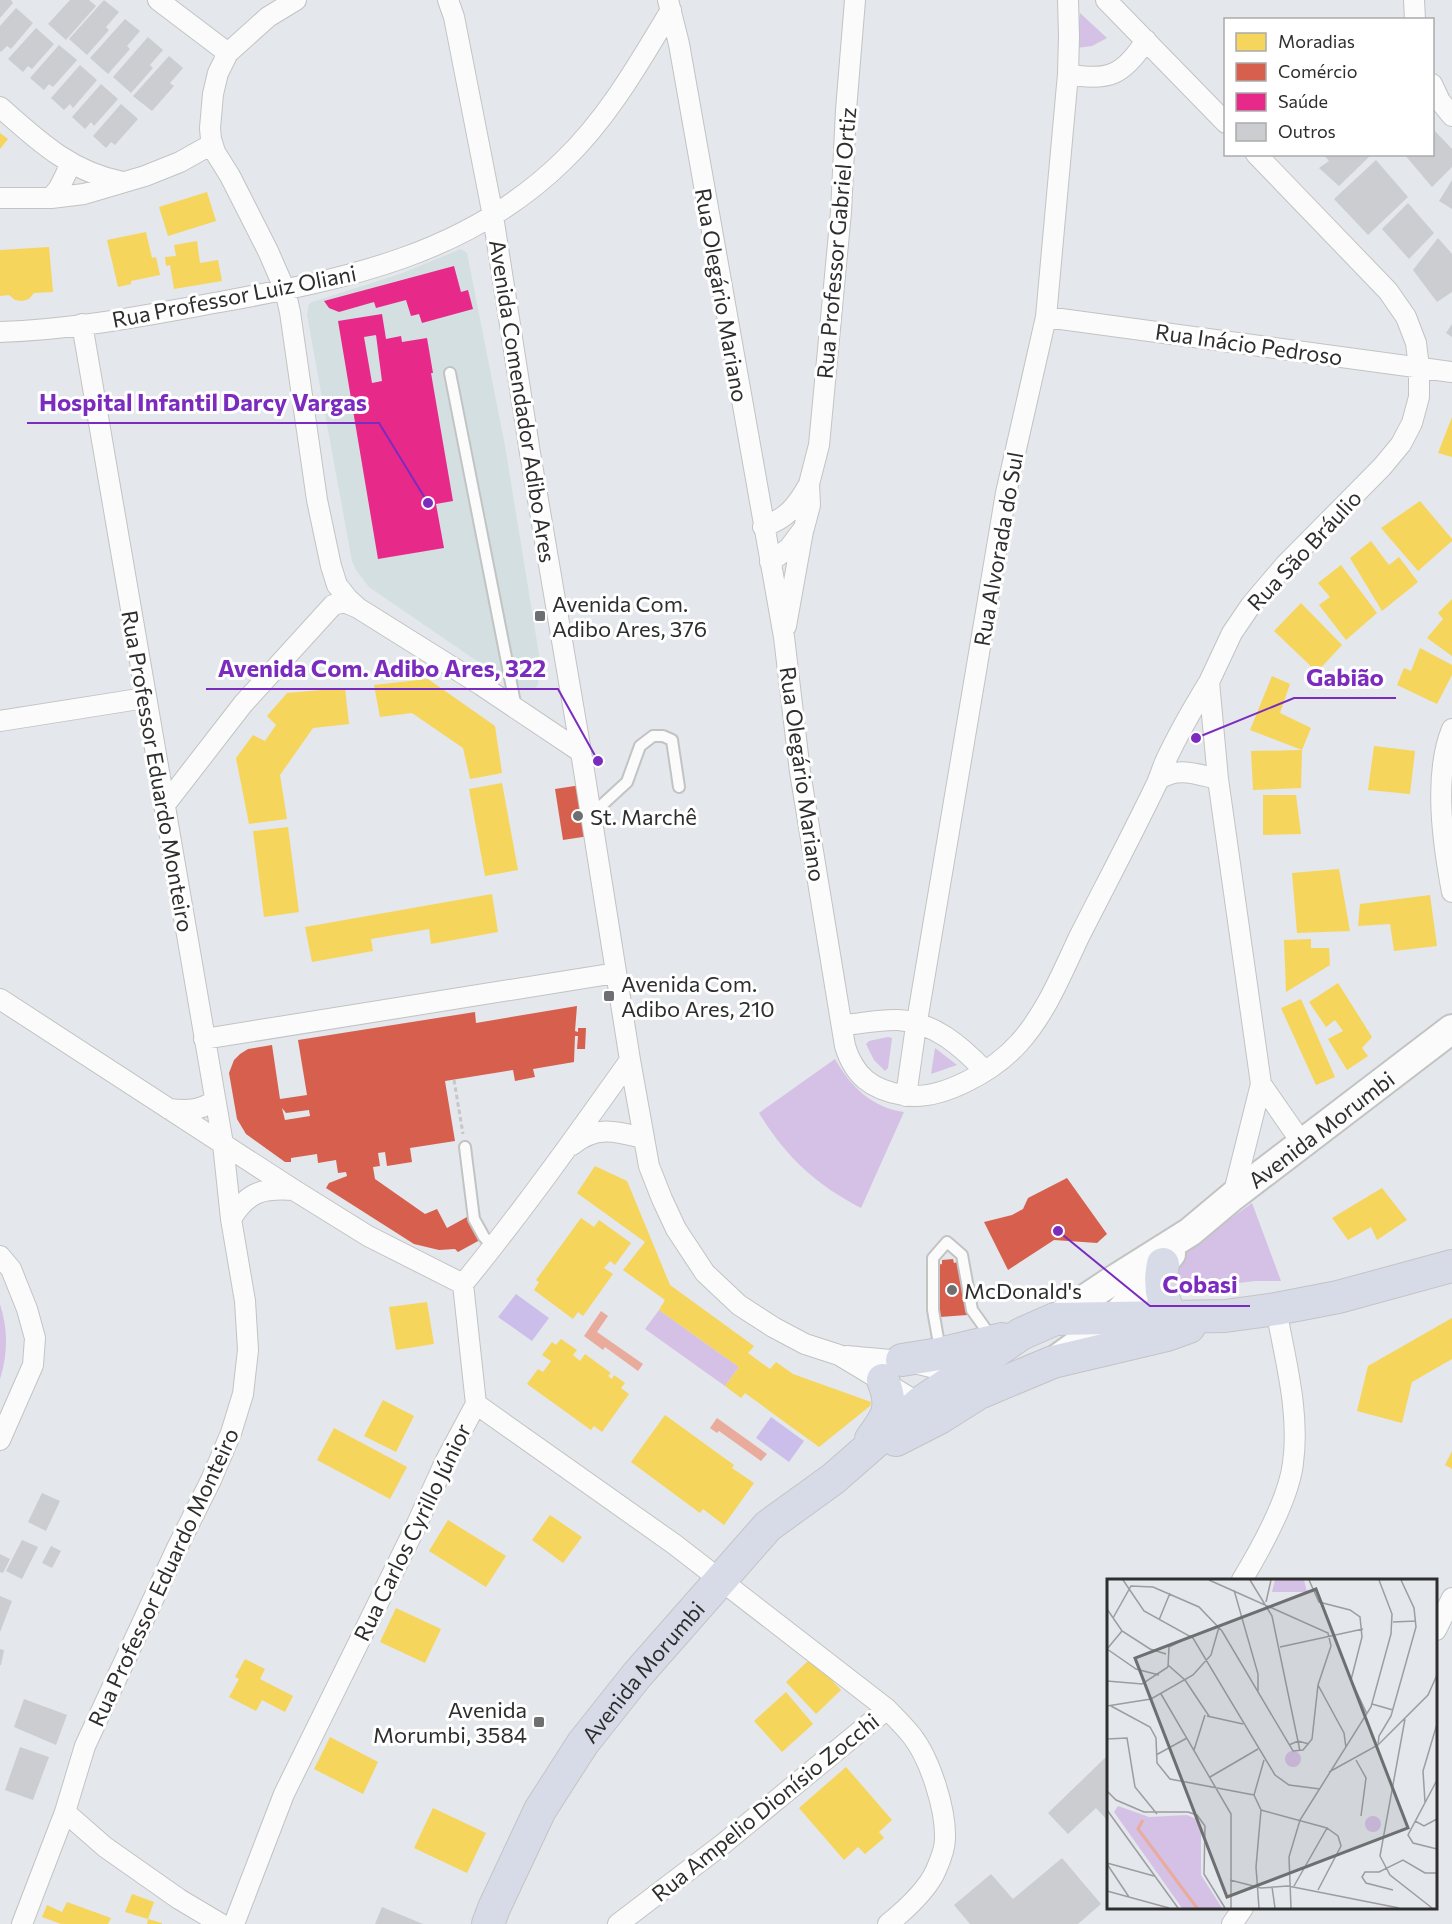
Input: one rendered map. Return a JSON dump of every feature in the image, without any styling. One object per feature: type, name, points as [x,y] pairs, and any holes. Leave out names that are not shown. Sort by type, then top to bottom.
[{"type":"main road","name":"Avenida Morumbi","points":[[488,1924],[540,1810],[583,1743],[637,1675],[768,1526],[853,1463],[931,1410],[959,1375],[1007,1337],[1055,1319],[1190,1232],[1233,1196],[1452,1029]]},
{"type":"main road","name":"Avenida Morumbi","points":[[959,1375],[1053,1362],[1114,1318],[1190,1232]]},
{"type":"main road","points":[[1163,1264],[1161,1292],[1172,1317]]},
{"type":"main road","points":[[1055,1319],[1225,1316],[1338,1298],[1452,1266]]},
{"type":"main road","points":[[1053,1362],[1167,1335],[1225,1316]]},
{"type":"main road","points":[[853,1463],[887,1417],[892,1370],[959,1375]]},
{"type":"street","points":[[158,0],[228,53]]},
{"type":"street","points":[[296,0],[268,17],[228,53],[218,73],[213,94],[210,146],[230,176],[255,223],[285,290],[317,500],[337,585],[358,608]]},
{"type":"street","name":"Avenida Comendador Adibo Ares","points":[[448,0],[454,17],[493,216],[630,1060],[650,1166],[676,1229],[705,1273],[738,1305],[805,1344],[892,1370],[931,1410]]},
{"type":"street","name":"Rua Professor Gabriel Ortiz","points":[[763,527],[778,522],[797,505],[809,484],[819,445],[841,212],[855,0]]},
{"type":"street","name":"Rua Alvorada do Sul","points":[[906,1096],[916,1023],[1006,493],[1046,317],[1068,74],[1068,0]]},
{"type":"street","points":[[1106,0],[1224,121]]},
{"type":"street","points":[[1414,0],[1415,18]]},
{"type":"street","name":"Rua Professor Luiz Oliani","points":[[0,332],[28,331],[148,315],[285,290],[356,274],[402,259],[453,237],[512,204],[558,166],[604,115],[627,83],[669,5]]},
{"type":"street","name":"Rua Olegário Mariano","points":[[669,5],[679,44],[784,637],[800,772],[842,1025],[850,1061],[859,1074],[883,1090],[906,1096],[931,1094],[948,1090],[985,1071],[1018,1044],[1043,1009],[1176,740],[1209,682]]},
{"type":"street","points":[[1068,74],[1091,78],[1114,74],[1133,60],[1146,40]]},
{"type":"street","points":[[1434,88],[1452,116]]},
{"type":"street","points":[[0,107],[71,164],[100,177],[123,182]]},
{"type":"street","points":[[0,198],[51,198],[84,194],[145,176],[180,162],[210,146]]},
{"type":"street","name":"Rua São Bráulio","points":[[1209,682],[1232,633],[1251,605],[1284,565],[1375,474],[1401,444],[1412,423],[1419,397],[1416,343],[1406,317],[1388,291],[1258,156]]},
{"type":"street","points":[[51,198],[59,188],[71,164]]},
{"type":"street","name":"Rua Inácio Pedroso","points":[[1046,317],[1452,372]]},
{"type":"street","name":"Rua Professor Eduardo Monteiro","points":[[22,1924],[65,1812],[86,1746],[231,1433],[243,1394],[248,1350],[245,1301],[231,1219],[223,1144],[82,324]]},
{"type":"street","name":"Rua Professor Gabriel Ortiz","points":[[770,562],[789,548],[804,528],[810,505],[809,484]]},
{"type":"street","points":[[784,637],[804,528]]},
{"type":"street","points":[[329,610],[337,585]]},
{"type":"street","points":[[164,806],[243,704],[333,605],[344,602],[403,635],[581,752]]},
{"type":"street","points":[[1209,682],[1218,779],[1261,1084],[1233,1196]]},
{"type":"street","points":[[0,722],[145,698]]},
{"type":"street","points":[[524,713],[548,718],[556,716],[563,712],[572,700]]},
{"type":"street","points":[[1452,729],[1442,772],[1442,803],[1452,892]]},
{"type":"street","points":[[1158,780],[1166,774],[1185,771],[1218,779]]},
{"type":"street","points":[[204,1039],[616,973]]},
{"type":"street","points":[[0,999],[368,1236],[463,1284],[494,1247],[566,1151],[630,1060]]},
{"type":"street","points":[[842,1025],[897,1020],[916,1023],[937,1030],[967,1052],[985,1071]]},
{"type":"street","points":[[1261,1084],[1302,1143]]},
{"type":"street","points":[[169,1109],[198,1110],[214,1101]]},
{"type":"street","points":[[566,1151],[587,1135],[600,1131],[612,1131],[644,1138]]},
{"type":"street","points":[[231,1219],[250,1196],[272,1189],[294,1190]]},
{"type":"street","points":[[0,1256],[11,1269],[27,1309],[34,1338],[33,1365],[0,1440]]},
{"type":"street","name":"Rua Carlos Cyrillo Júnior","points":[[234,1924],[284,1794],[415,1528],[445,1462],[476,1404],[463,1284]]},
{"type":"street","points":[[1243,1579],[1264,1541],[1293,1466],[1295,1436],[1293,1402],[1276,1309]]},
{"type":"street","name":"Avenida Comendador Adibo Ares","points":[[839,1356],[892,1370]]},
{"type":"street","name":"Rua Ampelio Dionísio Zocchi","points":[[476,1404],[674,1544],[887,1708],[723,1844],[618,1924]]},
{"type":"street","points":[[1437,1628],[1452,1598]]},
{"type":"street","points":[[887,1708],[914,1737],[926,1761],[939,1791],[943,1809],[945,1841],[935,1872],[908,1907],[888,1924]]},
{"type":"street","points":[[65,1812],[105,1847],[179,1899],[221,1924]]},
{"type":"street","points":[[1232,1924],[1243,1909]]},
{"type":"lane","points":[[450,373],[524,713]]},
{"type":"lane","points":[[591,815],[627,782],[640,746],[653,736],[663,736],[672,740],[679,787]]},
{"type":"lane","points":[[465,1147],[474,1219],[484,1237],[494,1247]]},
{"type":"lane","points":[[959,1375],[933,1310],[933,1258],[947,1242],[962,1255],[972,1310],[1007,1337]]},
{"type":"path","points":[[454,1080],[462,1126]]},
{"type":"shaded area","points":[[1080,13],[1107,38],[1092,46],[1076,48]]},
{"type":"shaded area","points":[[461,249],[467,253],[505,446],[541,667],[537,687],[531,690],[523,690],[477,661],[369,587],[356,570],[352,561],[307,315],[309,304],[312,302],[400,274]]},
{"type":"shaded area","points":[[892,1038],[888,1068],[885,1071],[874,1060],[866,1044],[869,1041]]},
{"type":"shaded area","points":[[935,1048],[957,1065],[931,1074]]},
{"type":"shaded area","points":[[835,1059],[855,1087],[872,1101],[892,1110],[904,1112],[861,1208],[830,1190],[803,1168],[780,1143],[759,1113]]},
{"type":"shaded area","points":[[1252,1203],[1281,1281],[1255,1281],[1182,1290],[1168,1285],[1181,1255]]},
{"type":"shaded area","points":[[516,1294],[549,1318],[532,1341],[498,1317]]},
{"type":"shaded area","points":[[0,1304],[6,1342],[0,1379]]},
{"type":"shaded area","points":[[659,1310],[739,1367],[725,1386],[645,1329]]},
{"type":"shaded area","points":[[601,1311],[608,1316],[597,1332],[643,1364],[638,1371],[605,1347],[603,1350],[584,1336]]},
{"type":"shaded area","points":[[771,1417],[804,1441],[789,1462],[756,1438]]},
{"type":"shaded area","points":[[717,1418],[767,1454],[761,1461],[719,1431],[717,1433],[710,1428]]},
{"type":"building: Moradias","points":[[0,133],[8,139],[0,149]]},
{"type":"building: Moradias","points":[[207,192],[216,221],[168,236],[159,207]]},
{"type":"building: Moradias","points":[[146,232],[152,258],[156,257],[160,275],[131,281],[131,284],[118,287],[107,240]]},
{"type":"building: Moradias","points":[[197,241],[200,263],[218,260],[222,281],[174,289],[170,265],[166,266],[165,257],[176,256],[174,245]]},
{"type":"building: Moradias","points":[[49,247],[53,292],[34,293],[29,299],[22,301],[15,300],[9,295],[0,296],[0,250]]},
{"type":"building: Moradias","points":[[1452,417],[1452,457],[1438,453]]},
{"type":"building: Moradias","points":[[1420,501],[1452,541],[1418,571],[1381,528]]},
{"type":"building: Moradias","points":[[1371,541],[1389,565],[1399,557],[1418,582],[1382,611],[1350,558]]},
{"type":"building: Moradias","points":[[1341,565],[1377,613],[1346,640],[1319,605],[1330,597],[1318,583]]},
{"type":"building: Moradias","points":[[1452,599],[1452,656],[1427,638],[1443,619],[1438,613]]},
{"type":"building: Moradias","points":[[1301,603],[1342,645],[1317,672],[1274,631]]},
{"type":"building: Moradias","points":[[1420,648],[1452,665],[1452,675],[1437,704],[1397,685],[1404,668],[1411,671]]},
{"type":"building: Moradias","points":[[1272,676],[1290,684],[1280,713],[1311,728],[1302,750],[1250,730]]},
{"type":"building: Moradias","points":[[428,679],[495,726],[502,773],[470,779],[463,748],[412,713],[380,717],[374,685]]},
{"type":"building: Moradias","points":[[345,688],[349,724],[313,728],[280,775],[287,819],[249,824],[236,758],[253,735],[265,741],[276,725],[267,716],[287,693]]},
{"type":"building: Moradias","points":[[1374,746],[1415,751],[1410,794],[1368,790]]},
{"type":"building: Moradias","points":[[1302,750],[1301,788],[1253,790],[1251,751]]},
{"type":"building: Moradias","points":[[502,783],[518,870],[485,876],[469,789]]},
{"type":"building: Moradias","points":[[1263,795],[1296,795],[1301,834],[1263,835]]},
{"type":"building: Moradias","points":[[288,827],[299,912],[264,917],[253,831]]},
{"type":"building: Moradias","points":[[1339,869],[1350,931],[1297,933],[1292,873]]},
{"type":"building: Moradias","points":[[492,894],[498,932],[431,944],[429,929],[371,939],[373,951],[312,962],[305,927]]},
{"type":"building: Moradias","points":[[1430,895],[1437,946],[1394,951],[1390,924],[1358,926],[1360,904]]},
{"type":"building: Moradias","points":[[1311,939],[1311,948],[1329,948],[1330,965],[1286,992],[1284,940]]},
{"type":"building: Moradias","points":[[1338,983],[1372,1037],[1362,1048],[1368,1056],[1347,1070],[1328,1039],[1343,1031],[1335,1020],[1326,1027],[1309,1002]]},
{"type":"building: Moradias","points":[[1301,999],[1335,1077],[1316,1085],[1281,1008]]},
{"type":"building: Moradias","points":[[595,1166],[627,1181],[670,1285],[754,1346],[748,1353],[770,1369],[776,1362],[793,1374],[871,1402],[870,1406],[819,1447],[745,1393],[741,1398],[725,1386],[739,1367],[659,1310],[665,1300],[623,1270],[645,1242],[577,1193]]},
{"type":"building: Moradias","points":[[1382,1188],[1407,1220],[1377,1240],[1371,1227],[1348,1240],[1332,1218]]},
{"type":"building: Moradias","points":[[581,1218],[594,1227],[599,1220],[631,1243],[615,1265],[610,1261],[604,1268],[613,1274],[583,1316],[578,1312],[573,1319],[534,1290],[539,1282],[536,1280]]},
{"type":"building: Moradias","points":[[427,1302],[434,1344],[396,1350],[389,1307]]},
{"type":"building: Moradias","points":[[1452,1318],[1452,1359],[1412,1382],[1402,1423],[1357,1411],[1368,1366]]},
{"type":"building: Moradias","points":[[561,1339],[577,1350],[573,1355],[580,1361],[585,1354],[611,1373],[608,1376],[612,1379],[614,1375],[625,1383],[621,1388],[629,1394],[602,1432],[594,1426],[591,1430],[527,1384],[538,1369],[543,1372],[551,1361],[542,1355],[552,1342],[556,1345]]},
{"type":"building: Moradias","points":[[383,1400],[414,1416],[396,1452],[364,1436]]},
{"type":"building: Moradias","points":[[665,1415],[734,1465],[732,1468],[754,1483],[724,1525],[703,1509],[700,1513],[631,1462]]},
{"type":"building: Moradias","points":[[334,1428],[407,1467],[390,1499],[317,1460]]},
{"type":"building: Moradias","points":[[1452,1451],[1452,1469],[1445,1465]]},
{"type":"building: Moradias","points":[[550,1515],[582,1537],[563,1563],[532,1540]]},
{"type":"building: Moradias","points":[[448,1520],[506,1556],[486,1587],[429,1551]]},
{"type":"building: Moradias","points":[[396,1608],[441,1629],[425,1663],[380,1642]]},
{"type":"building: Moradias","points":[[811,1658],[841,1690],[816,1714],[786,1682]]},
{"type":"building: Moradias","points":[[245,1659],[265,1669],[260,1679],[293,1696],[285,1712],[262,1700],[256,1711],[229,1697],[239,1679],[235,1677]]},
{"type":"building: Moradias","points":[[786,1692],[813,1724],[782,1752],[754,1721]]},
{"type":"building: Moradias","points":[[330,1737],[378,1762],[363,1794],[314,1769]]},
{"type":"building: Moradias","points":[[846,1767],[892,1820],[879,1832],[884,1838],[865,1854],[858,1847],[844,1860],[799,1808]]},
{"type":"building: Moradias","points":[[433,1808],[486,1833],[467,1873],[414,1848]]},
{"type":"building: Moradias","points":[[132,1894],[154,1902],[148,1919],[125,1912]]},
{"type":"building: Moradias","points":[[67,1902],[111,1918],[108,1924],[61,1924],[42,1917],[47,1905],[62,1912]]},
{"type":"building: Moradias","points":[[148,1919],[162,1923],[162,1924],[147,1924]]},
{"type":"building: Comércio","points":[[581,785],[589,836],[563,840],[555,789]]},
{"type":"building: Comércio","points":[[577,1006],[575,1031],[578,1032],[578,1028],[586,1028],[585,1049],[577,1049],[578,1036],[575,1036],[574,1062],[533,1069],[535,1077],[515,1081],[513,1070],[445,1081],[455,1141],[410,1148],[412,1162],[387,1166],[385,1152],[378,1153],[380,1166],[373,1167],[375,1179],[425,1214],[437,1209],[447,1228],[467,1217],[480,1240],[458,1252],[455,1249],[439,1250],[414,1244],[326,1188],[329,1183],[347,1176],[346,1172],[338,1173],[336,1160],[318,1163],[317,1154],[291,1158],[291,1162],[285,1162],[246,1134],[237,1119],[229,1073],[234,1060],[248,1049],[272,1045],[280,1099],[307,1095],[298,1040],[475,1012],[476,1023]],"holes":[[[282,1108],[286,1113],[309,1110],[310,1116],[285,1120]]]},
{"type":"building: Comércio","points":[[1067,1178],[1107,1234],[1097,1243],[1054,1240],[1008,1270],[984,1222],[1012,1215],[1023,1209],[1028,1198]]},
{"type":"building: Comércio","name":"McDonald's","points":[[953,1259],[954,1263],[961,1261],[967,1315],[940,1317],[937,1265],[942,1264],[942,1260]]},
{"type":"building: Saúde","points":[[454,266],[461,292],[468,290],[473,309],[422,323],[419,314],[411,316],[406,300],[376,308],[374,302],[339,312],[329,308],[324,301]]},
{"type":"building: Saúde","points":[[382,314],[386,339],[401,336],[402,342],[427,338],[453,501],[436,504],[444,548],[378,559],[338,321]],"holes":[[[376,335],[382,381],[372,383],[364,337]]]},
{"type":"building: Outros","points":[[0,0],[11,0],[13,3],[0,18]]},
{"type":"building: Outros","points":[[70,0],[89,0],[96,6],[66,40],[48,24]]},
{"type":"building: Outros","points":[[104,0],[119,12],[106,27],[109,30],[87,55],[69,39]]},
{"type":"building: Outros","points":[[16,8],[33,23],[11,49],[7,46],[1,52],[0,26]]},
{"type":"building: Outros","points":[[125,19],[140,31],[127,46],[130,49],[108,74],[90,58]]},
{"type":"building: Outros","points":[[36,28],[54,44],[32,69],[28,66],[23,72],[8,59]]},
{"type":"building: Outros","points":[[148,37],[163,50],[150,65],[153,68],[131,93],[113,77]]},
{"type":"building: Outros","points":[[59,45],[77,60],[53,87],[49,84],[44,90],[30,78]]},
{"type":"building: Outros","points":[[169,56],[183,68],[170,83],[174,86],[152,111],[133,96]]},
{"type":"building: Outros","points":[[80,65],[97,80],[73,108],[70,104],[64,110],[51,98]]},
{"type":"building: Outros","points":[[101,84],[118,99],[94,126],[91,122],[85,129],[72,117]]},
{"type":"building: Outros","points":[[121,104],[138,119],[115,145],[111,142],[106,148],[93,136]]},
{"type":"building: Outros","points":[[1434,130],[1452,149],[1452,167],[1432,187],[1406,156],[1434,156]]},
{"type":"building: Outros","points":[[1325,156],[1370,156],[1339,186],[1319,168],[1329,161]]},
{"type":"building: Outros","points":[[1376,160],[1408,197],[1368,235],[1334,199]]},
{"type":"building: Outros","points":[[1452,180],[1452,209],[1439,201]]},
{"type":"building: Outros","points":[[1408,203],[1434,233],[1409,259],[1382,229]]},
{"type":"building: Outros","points":[[1438,238],[1452,254],[1452,292],[1437,302],[1413,270]]},
{"type":"building: Outros","points":[[1452,324],[1452,337],[1446,333]]},
{"type":"building: Outros","points":[[42,1493],[60,1501],[46,1531],[28,1522]]},
{"type":"building: Outros","points":[[22,1540],[38,1547],[22,1579],[6,1571]]},
{"type":"building: Outros","points":[[51,1546],[61,1551],[52,1568],[42,1563]]},
{"type":"building: Outros","points":[[0,1554],[10,1559],[3,1573],[0,1572]]},
{"type":"building: Outros","points":[[0,1596],[12,1601],[0,1632]]},
{"type":"building: Outros","points":[[0,1649],[4,1650],[1,1665],[0,1665]]},
{"type":"building: Outros","points":[[24,1699],[67,1715],[56,1745],[14,1727]]},
{"type":"building: Outros","points":[[20,1747],[49,1757],[33,1800],[5,1790]]},
{"type":"building: Outros","points":[[1107,1756],[1107,1820],[1096,1808],[1068,1834],[1048,1813]]},
{"type":"building: Outros","points":[[1062,1858],[1101,1904],[1078,1924],[970,1924],[954,1905],[991,1874],[1013,1899]]},
{"type":"building: Outros","points":[[382,1907],[423,1924],[375,1924]]},
{"type":"place","name":"Hospital Infantil Darcy Vargas","points":[[428,503]]},
{"type":"place","name":"Avenida Com. Adibo Ares, 376","points":[[540,616]]},
{"type":"place","name":"Gabião","points":[[1196,738]]},
{"type":"place","name":"Avenida Com. Adibo Ares, 322","points":[[598,761]]},
{"type":"place","name":"St. Marchê","points":[[578,816]]},
{"type":"place","name":"Avenida Com. Adibo Ares, 210","points":[[609,996]]},
{"type":"place","name":"Cobasi","points":[[1058,1231]]},
{"type":"place","name":"McDonald's","points":[[952,1290]]},
{"type":"place","name":"Avenida Morumbi, 3584","points":[[539,1722]]}]
